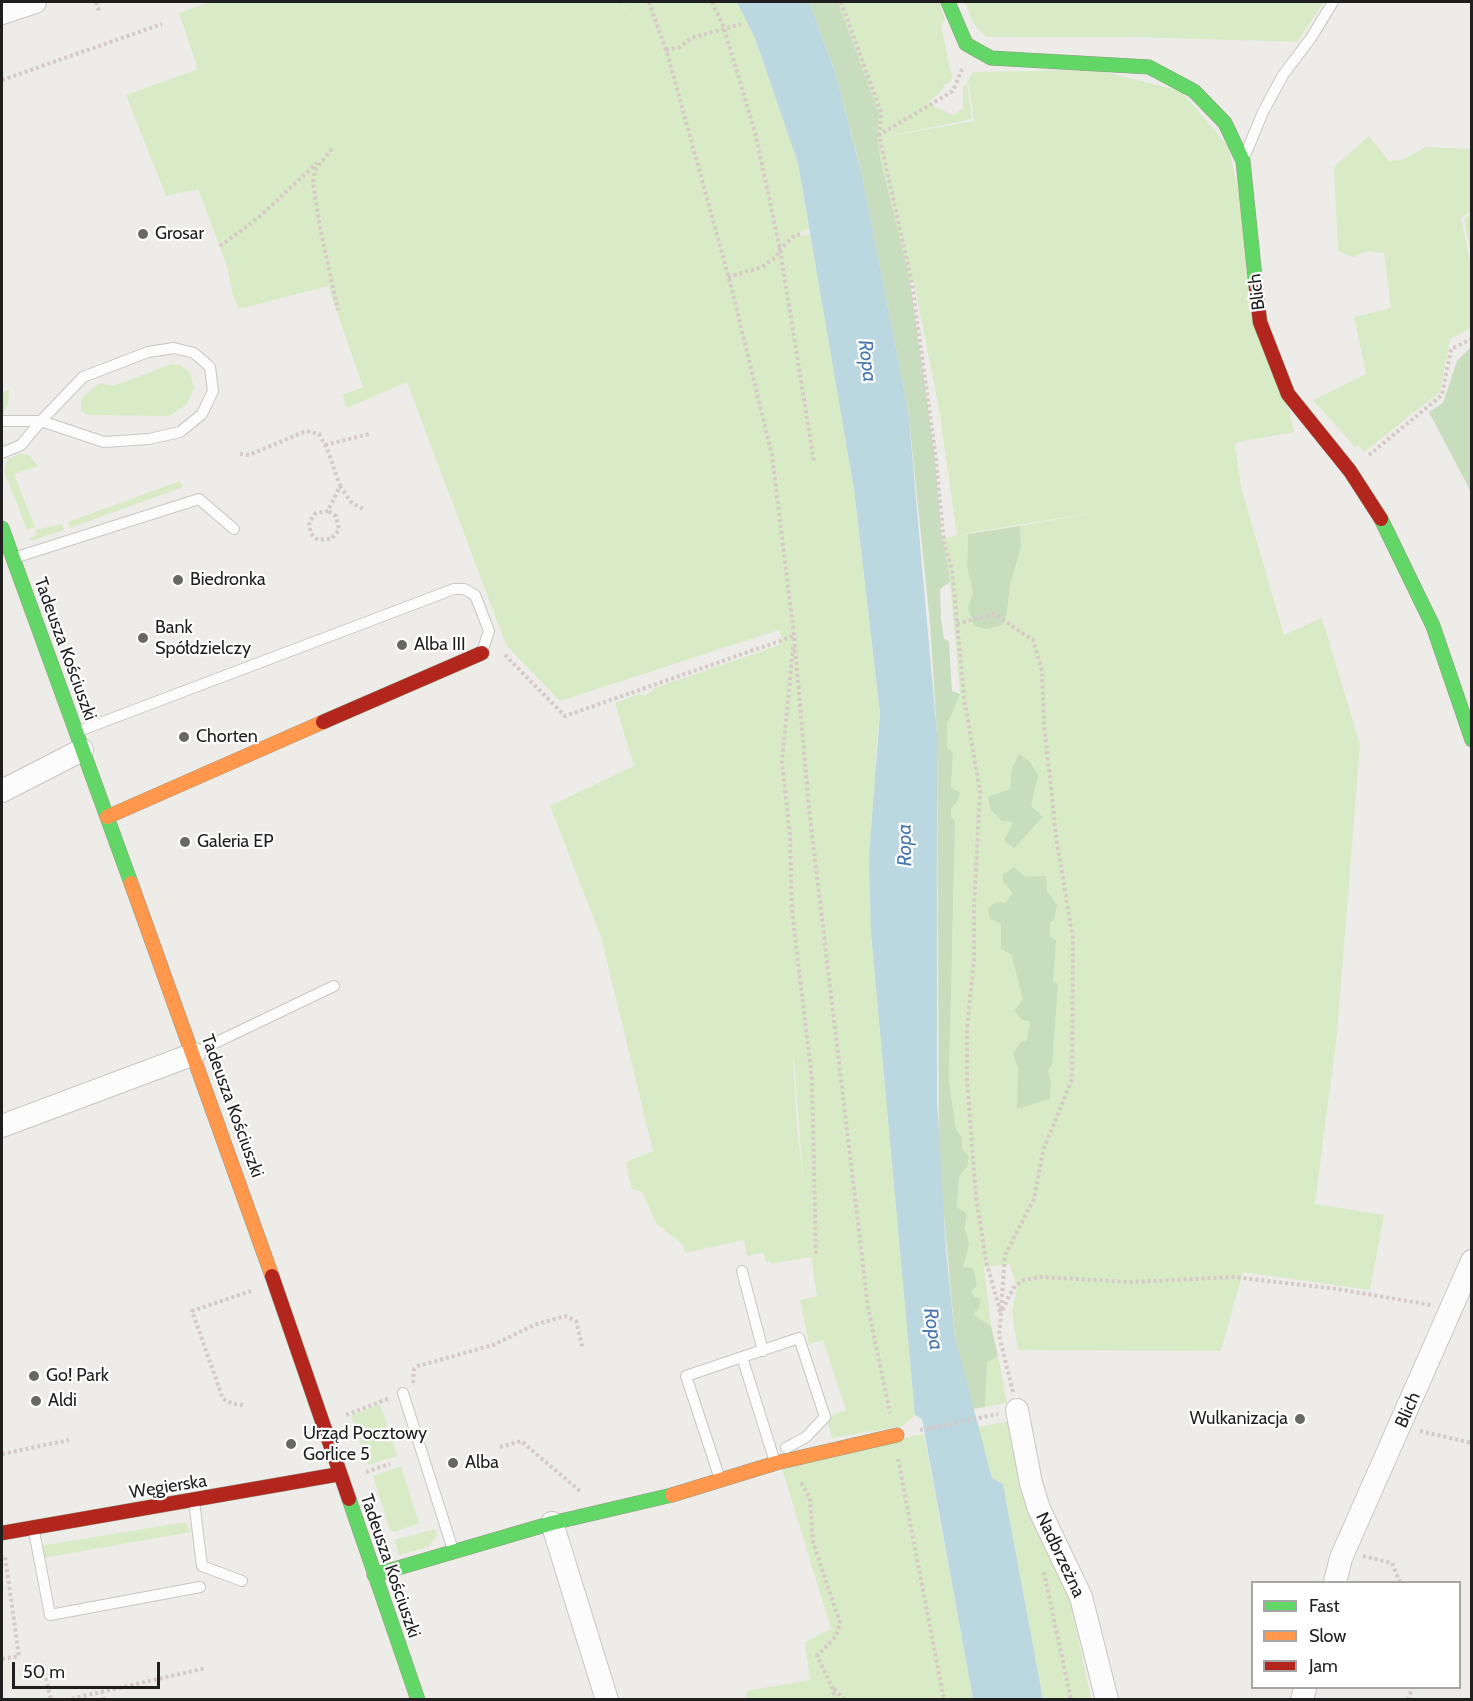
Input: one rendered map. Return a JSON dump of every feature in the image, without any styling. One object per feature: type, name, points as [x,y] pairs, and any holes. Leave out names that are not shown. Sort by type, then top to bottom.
[{"type":"street","points":[[2,13],[34,2]]},
{"type":"street","points":[[948,2],[966,44],[972,47]]},
{"type":"street","name":"Blich","points":[[972,47],[991,58],[1149,67],[1194,91],[1225,123],[1243,161],[1260,322],[1272,358],[1288,393],[1350,471],[1375,507],[1433,626],[1472,740]]},
{"type":"street","name":"Tadeusza Kościuszki","points":[[2,528],[7,560],[79,741],[194,1054],[418,1700]]},
{"type":"street","points":[[107,817],[482,652]]},
{"type":"street","points":[[2,791],[79,741]]},
{"type":"street","points":[[2,1126],[194,1054]]},
{"type":"street","name":"Blich","points":[[1335,1581],[1341,1558],[1453,1309],[1472,1261]]},
{"type":"street","name":"Nadbrzeżna","points":[[1010,1411],[1039,1509],[1081,1597],[1107,1700]]},
{"type":"street","points":[[374,1575],[552,1523],[679,1493],[778,1460],[895,1436]]},
{"type":"street","name":"Węgierska","points":[[3,1540],[33,1527],[340,1474]]},
{"type":"street","points":[[552,1523],[607,1700]]},
{"type":"lane","points":[[1243,161],[1263,112],[1280,81],[1315,41],[1332,2]]},
{"type":"lane","points":[[2,421],[41,421],[104,442],[149,439],[180,432],[202,414],[213,391],[210,367],[194,353],[174,348],[148,352],[83,377],[41,421],[21,445],[2,453]]},
{"type":"lane","points":[[7,560],[199,499],[234,528]]},
{"type":"lane","points":[[79,741],[454,589],[464,589],[475,595],[489,630],[482,652]]},
{"type":"lane","points":[[194,1054],[334,986]]},
{"type":"lane","points":[[742,1271],[763,1351]]},
{"type":"lane","points":[[720,1479],[686,1376],[742,1357],[763,1351],[799,1338],[825,1417],[806,1437],[778,1460],[742,1357]]},
{"type":"lane","points":[[403,1393],[454,1552]]},
{"type":"lane","points":[[194,1501],[202,1566],[242,1581]]},
{"type":"lane","points":[[33,1527],[50,1615],[200,1587]]},
{"type":"path","points":[[96,2],[100,13]]},
{"type":"path","points":[[650,2],[666,50],[728,277],[772,455],[794,635],[809,809],[868,1307],[895,1436],[944,1700]]},
{"type":"path","points":[[712,2],[725,29],[755,132],[780,249],[814,462]]},
{"type":"path","points":[[841,2],[881,112],[879,135],[912,283],[935,451],[944,542],[952,570],[964,697],[980,792],[974,906],[974,959],[967,1029],[967,1080],[976,1196],[986,1261],[1001,1314]]},
{"type":"path","points":[[2,80],[162,24]]},
{"type":"path","points":[[666,50],[680,47],[691,38],[741,24]]},
{"type":"path","points":[[879,135],[953,91],[972,47]]},
{"type":"path","points":[[220,246],[257,219],[332,149]]},
{"type":"path","points":[[324,156],[315,170],[314,192],[338,310]]},
{"type":"path","points":[[728,277],[762,267],[776,257],[780,249],[801,234]]},
{"type":"path","points":[[1372,453],[1442,395],[1451,349],[1472,339]]},
{"type":"path","points":[[240,454],[249,455],[306,432],[319,434],[340,486],[352,503],[363,509]]},
{"type":"path","points":[[325,445],[369,434]]},
{"type":"path","points":[[328,511],[340,486]]},
{"type":"path","points":[[328,511],[338,521],[339,530],[331,539],[318,540],[311,534],[309,522],[316,513],[328,511]]},
{"type":"path","points":[[895,1436],[1010,1411],[999,1335],[1005,1255],[1034,1199],[1043,1151],[1072,1079],[1073,939],[1044,724],[1042,671],[1033,640],[994,614],[957,624]]},
{"type":"path","points":[[482,652],[501,651],[565,716],[794,635]]},
{"type":"path","points":[[794,635],[782,764],[790,835],[792,911],[812,1079],[816,1257]]},
{"type":"path","points":[[1001,1314],[1015,1286],[1024,1280],[1040,1277],[1132,1282],[1234,1277],[1453,1309]]},
{"type":"path","points":[[243,1405],[224,1399],[192,1311],[260,1287]]},
{"type":"path","points":[[343,1416],[413,1389],[414,1369],[418,1366],[493,1345],[534,1325],[565,1316],[576,1321],[583,1349]]},
{"type":"path","points":[[1419,1431],[1472,1443]]},
{"type":"path","points":[[2,1454],[69,1440]]},
{"type":"path","points":[[500,1447],[521,1441],[604,1510]]},
{"type":"path","points":[[778,1460],[800,1479],[810,1498],[813,1542],[840,1623],[836,1636],[817,1656],[833,1689],[835,1700]]},
{"type":"path","points":[[363,1474],[390,1464]]},
{"type":"path","points":[[2,1659],[19,1656],[3,1540]]},
{"type":"path","points":[[1341,1558],[1366,1556],[1392,1563],[1400,1581]]},
{"type":"path","points":[[1043,1566],[1071,1700]]},
{"type":"path","points":[[66,1700],[206,1668]]},
{"type":"path","points":[[46,1678],[51,1700]]},
{"type":"path","points":[[833,1689],[845,1700]]},
{"type":"path","points":[[102,1691],[104,1700]]},
{"type":"green space","points":[[210,2],[621,2],[628,16],[622,2],[737,2],[755,38],[798,163],[809,229],[800,232],[800,236],[810,234],[854,488],[880,713],[876,753],[915,1415],[902,1426],[832,1438],[826,1417],[846,1410],[823,1340],[809,1344],[800,1300],[817,1296],[811,1257],[771,1264],[770,1261],[766,1262],[763,1253],[747,1256],[744,1240],[685,1253],[683,1245],[656,1223],[642,1192],[631,1188],[626,1162],[653,1151],[601,937],[550,806],[634,766],[615,703],[639,694],[645,696],[655,688],[779,645],[782,639],[779,630],[560,701],[506,645],[407,382],[347,408],[342,395],[363,387],[328,286],[239,309],[233,296],[227,266],[198,189],[166,196],[126,95],[198,69],[179,13]],"holes":[[[794,1059],[803,1180],[797,1128]]]},
{"type":"green space","points":[[809,2],[838,2],[879,113],[877,135],[880,157],[910,282],[934,451],[942,539],[949,571],[950,582],[940,589],[941,620],[944,639],[949,641],[952,691],[960,694],[947,725],[947,747],[953,753],[951,788],[960,792],[957,802],[951,808],[951,817],[955,820],[949,1082],[956,1129],[962,1137],[962,1149],[969,1156],[967,1167],[959,1176],[957,1207],[967,1214],[965,1229],[969,1244],[963,1267],[973,1268],[977,1286],[972,1290],[973,1296],[981,1299],[974,1315],[991,1326],[998,1356],[987,1362],[985,1407],[972,1409],[955,1337],[939,1160],[937,734],[930,623],[908,409],[860,166],[834,69]]},
{"type":"green space","points":[[838,2],[939,2],[945,19],[941,26],[952,77],[951,82],[944,85],[942,91],[927,103],[953,115],[963,108],[963,87],[967,83],[972,119],[885,137],[974,121],[968,80],[973,72],[1082,70],[1102,71],[1181,91],[1228,146],[1294,432],[1235,443],[1241,487],[1284,635],[1322,618],[1360,745],[1337,1034],[1315,1204],[1384,1215],[1370,1290],[1243,1272],[1221,1351],[1018,1350],[1012,1312],[1017,1288],[1010,1264],[984,1267],[991,1326],[974,1315],[972,1289],[963,1268],[967,1215],[957,1207],[959,1176],[967,1167],[962,1149],[962,1137],[956,1129],[949,1082],[955,820],[951,817],[951,807],[957,802],[951,788],[953,753],[947,747],[947,725],[960,694],[949,571],[942,539],[957,535],[939,409],[914,283],[910,282],[899,242],[880,157],[877,135],[879,113]],"holes":[[[1098,512],[1020,526],[1021,547],[1010,586],[1007,612],[968,608],[973,592],[967,567],[968,534],[962,534]]]},
{"type":"green space","points":[[965,2],[1324,2],[1297,42],[1137,37],[986,37],[973,23]]},
{"type":"green space","points":[[1369,136],[1389,161],[1402,160],[1426,147],[1471,149],[1471,211],[1461,218],[1471,266],[1471,328],[1450,339],[1440,392],[1364,452],[1358,445],[1355,447],[1313,400],[1366,374],[1354,317],[1391,308],[1384,253],[1369,251],[1353,257],[1338,251],[1334,167]]},
{"type":"green space","points":[[1471,214],[1471,253],[1464,219]]},
{"type":"green space","points":[[1471,347],[1471,492],[1429,412],[1443,403],[1457,361]]},
{"type":"green space","points":[[172,364],[180,365],[190,372],[194,388],[187,404],[169,416],[89,415],[81,411],[81,399],[99,383],[113,386]]},
{"type":"green space","points":[[9,390],[8,406],[2,413],[2,393]]},
{"type":"green space","points":[[20,453],[29,455],[38,466],[14,474],[35,527],[27,530],[4,471],[8,459]]},
{"type":"green space","points":[[180,481],[183,487],[70,528],[68,522]]},
{"type":"green space","points":[[62,524],[64,530],[31,541],[30,538],[37,535],[35,530]]},
{"type":"green space","points":[[1020,526],[1021,547],[1002,625],[986,629],[974,626],[968,608],[973,592],[967,567],[968,534]]},
{"type":"green space","points":[[1019,754],[1030,762],[1038,775],[1031,806],[1043,817],[1014,848],[1004,841],[1013,822],[1002,821],[990,809],[988,797],[1010,789],[1012,768]]},
{"type":"green space","points":[[1014,867],[1025,877],[1046,876],[1047,891],[1057,905],[1054,920],[1050,922],[1050,937],[1056,940],[1053,981],[1058,984],[1052,1065],[1048,1070],[1051,1082],[1050,1099],[1017,1109],[1018,1067],[1013,1054],[1020,1043],[1027,1040],[1030,1021],[1022,1020],[1014,1011],[1023,999],[1012,955],[1001,949],[1001,924],[990,919],[988,908],[996,902],[1005,903],[1013,893],[1003,881],[1003,875]]},
{"type":"green space","points":[[998,1356],[1007,1403],[985,1407],[987,1361]]},
{"type":"green space","points":[[380,1404],[397,1456],[368,1465],[351,1415]]},
{"type":"green space","points":[[1011,1421],[1070,1599],[1091,1699],[1043,1699],[1003,1484],[992,1478],[978,1427]]},
{"type":"green space","points":[[924,1434],[973,1699],[747,1700],[746,1691],[810,1680],[805,1642],[831,1629],[780,1462]]},
{"type":"green space","points":[[401,1466],[419,1523],[394,1532],[390,1530],[373,1476]]},
{"type":"green space","points":[[185,1522],[191,1532],[43,1558],[40,1546]]},
{"type":"green space","points":[[435,1529],[437,1536],[428,1547],[399,1555],[394,1540]]},
{"type":"water","name":"Ropa","points":[[737,2],[809,2],[835,72],[861,171],[908,409],[937,734],[937,1100],[946,1250],[955,1337],[992,1478],[1003,1484],[1043,1699],[973,1699],[922,1419],[915,1415],[871,932],[869,858],[880,713],[854,489],[798,163],[755,38]]},
{"type":"traffic: fast","points":[[948,2],[966,44],[991,58],[1149,67],[1194,91],[1225,123],[1243,161],[1256,287]]},
{"type":"traffic: fast","points":[[1381,519],[1433,626],[1472,740]]},
{"type":"traffic: fast","points":[[2,528],[131,883]]},
{"type":"traffic: fast","points":[[374,1575],[552,1523],[672,1495]]},
{"type":"traffic: fast","points":[[349,1499],[418,1700]]},
{"type":"traffic: slow","points":[[107,817],[323,722]]},
{"type":"traffic: slow","points":[[131,883],[272,1276]]},
{"type":"traffic: slow","points":[[672,1495],[776,1463],[897,1435]]},
{"type":"traffic: jam","points":[[1256,287],[1260,322],[1288,394],[1350,471],[1381,519]]},
{"type":"traffic: jam","points":[[323,722],[482,653]]},
{"type":"traffic: jam","points":[[272,1276],[349,1499]]},
{"type":"traffic: jam","points":[[2,1533],[340,1474]]},
{"type":"place","name":"Grosar","points":[[143,234]]},
{"type":"place","name":"Biedronka","points":[[178,580]]},
{"type":"place","name":"Bank Spółdzielczy","points":[[143,638]]},
{"type":"place","name":"Alba III","points":[[402,645]]},
{"type":"place","name":"Chorten","points":[[184,737]]},
{"type":"place","name":"Galeria EP","points":[[185,842]]},
{"type":"place","name":"Go! Park","points":[[34,1376]]},
{"type":"place","name":"Aldi","points":[[36,1401]]},
{"type":"place","name":"Wulkanizacja","points":[[1300,1419]]},
{"type":"place","name":"Urząd Pocztowy Gorlice 5","points":[[291,1444]]},
{"type":"place","name":"Alba","points":[[453,1463]]}]
